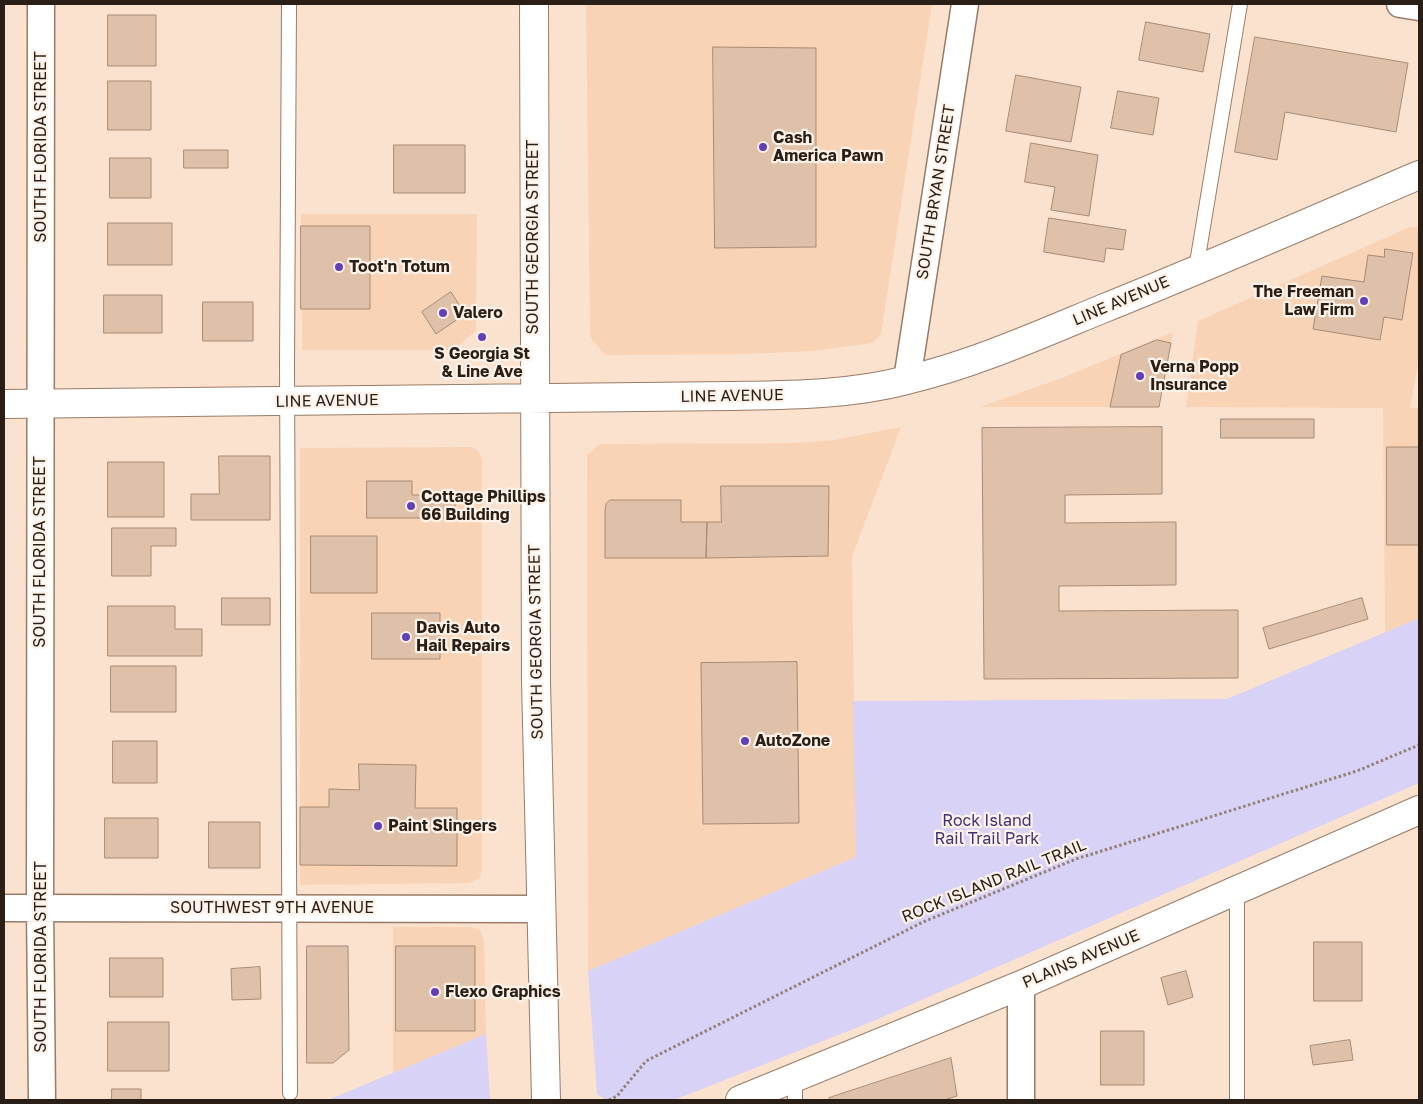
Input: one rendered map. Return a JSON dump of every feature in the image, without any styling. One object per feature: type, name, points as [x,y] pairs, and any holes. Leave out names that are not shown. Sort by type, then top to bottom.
[{"type":"main road","name":"SOUTH GEORGIA STREET","points":[[534,4],[534,399],[540,909],[546,1100]]},
{"type":"main road","name":"LINE AVENUE","points":[[4,404],[534,399],[780,395],[833,392],[907,380],[991,353],[1419,175]]},
{"type":"main road","name":"PLAINS AVENUE","points":[[740,1100],[795,1089],[1021,985],[1419,810]]},
{"type":"street","name":"SOUTH FLORIDA STREET","points":[[41,4],[40,908],[42,1100]]},
{"type":"street","name":"SOUTH BRYAN STREET","points":[[907,380],[965,4]]},
{"type":"street","points":[[1400,4],[1419,7]]},
{"type":"street","name":"SOUTHWEST 9TH AVENUE","points":[[4,908],[540,909]]},
{"type":"street","points":[[1020,1100],[1021,985]]},
{"type":"lane","points":[[289,4],[290,1093]]},
{"type":"lane","points":[[1196,269],[1240,4]]},
{"type":"lane","points":[[1236,1100],[1237,891]]},
{"type":"path","name":"ROCK ISLAND RAIL TRAIL","points":[[610,1100],[617,1096],[646,1061],[923,922],[1076,859],[1357,771],[1419,745]]},
{"type":"shaded area","points":[[586,4],[932,4],[881,334],[873,343],[812,351],[746,354],[605,355],[590,337]]},
{"type":"shaded area","points":[[301,214],[477,214],[476,331],[452,350],[302,350]]},
{"type":"shaded area","points":[[1410,227],[1419,227],[1419,359],[1410,408],[1419,408],[1419,618],[1385,632],[1383,408],[1186,407],[1198,321]]},
{"type":"shaded area","points":[[1173,332],[1159,407],[980,407],[1062,378]]},
{"type":"shaded area","points":[[901,427],[852,557],[856,857],[588,971],[587,455],[600,444],[795,443],[835,440]]},
{"type":"shaded area","points":[[472,447],[478,451],[482,459],[482,869],[480,878],[469,883],[300,885],[300,448]]},
{"type":"shaded area","points":[[393,927],[472,927],[480,930],[484,940],[486,1034],[393,1073]]},
{"type":"green space","name":"Rock Island Rail Trail Park","points":[[1419,618],[1419,783],[871,1022],[674,1100],[606,1100],[597,1094],[588,971],[856,857],[853,701],[1227,699]]},
{"type":"green space","points":[[486,1034],[490,1100],[328,1100]]},
{"type":"building","points":[[108,15],[156,15],[156,66],[108,66]]},
{"type":"building","points":[[1146,22],[1210,34],[1203,72],[1139,60]]},
{"type":"building","points":[[1255,37],[1408,63],[1396,132],[1285,112],[1277,160],[1235,152]]},
{"type":"building","points":[[713,47],[816,48],[816,247],[715,248]]},
{"type":"building","points":[[1016,75],[1081,87],[1071,142],[1006,131]]},
{"type":"building","points":[[108,81],[151,81],[151,130],[108,130]]},
{"type":"building","points":[[1118,91],[1159,98],[1153,135],[1111,128]]},
{"type":"building","points":[[1031,143],[1098,155],[1089,216],[1051,210],[1055,187],[1025,182]]},
{"type":"building","points":[[394,145],[465,145],[465,193],[394,193]]},
{"type":"building","points":[[184,150],[228,150],[228,168],[184,168]]},
{"type":"building","points":[[110,158],[151,158],[151,198],[110,198]]},
{"type":"building","points":[[1049,218],[1126,230],[1123,250],[1106,248],[1104,262],[1044,252]]},
{"type":"building","points":[[108,223],[172,223],[172,265],[108,265]]},
{"type":"building","points":[[301,226],[370,226],[370,309],[301,309]]},
{"type":"building","points":[[1385,249],[1413,253],[1402,320],[1384,317],[1380,340],[1313,329],[1322,276],[1364,282],[1368,255],[1384,257]]},
{"type":"building","name":"Valero","points":[[451,292],[465,314],[436,334],[422,312]]},
{"type":"building","points":[[104,295],[162,295],[162,333],[104,333]]},
{"type":"building","points":[[203,302],[253,302],[253,341],[203,341]]},
{"type":"building","points":[[1157,340],[1171,343],[1159,407],[1110,407],[1121,355]]},
{"type":"building","points":[[1221,419],[1314,419],[1314,438],[1221,438]]},
{"type":"building","points":[[1162,427],[1162,494],[1065,495],[1065,523],[1176,522],[1176,585],[1059,586],[1059,611],[1238,610],[1238,678],[984,679],[982,428]]},
{"type":"building","points":[[1387,447],[1419,447],[1419,545],[1387,545]]},
{"type":"building","points":[[219,456],[270,456],[270,520],[191,520],[191,494],[219,494]]},
{"type":"building","points":[[108,462],[164,462],[164,517],[108,517]]},
{"type":"building","name":"Cottage Phillips 66 Building","points":[[367,481],[412,481],[412,495],[455,495],[455,518],[367,518]]},
{"type":"building","points":[[721,486],[829,486],[828,556],[706,558],[707,522],[721,522]]},
{"type":"building","points":[[610,500],[681,500],[681,522],[707,522],[706,558],[605,558],[605,511],[606,504]]},
{"type":"building","points":[[112,528],[176,528],[176,546],[151,546],[151,576],[112,576]]},
{"type":"building","points":[[311,536],[377,536],[377,593],[311,593]]},
{"type":"building","points":[[222,598],[270,598],[270,625],[222,625]]},
{"type":"building","points":[[1362,598],[1368,619],[1269,649],[1263,628]]},
{"type":"building","points":[[108,606],[175,606],[175,629],[202,629],[202,656],[108,656]]},
{"type":"building","points":[[372,613],[440,613],[440,659],[372,659]]},
{"type":"building","points":[[797,662],[799,823],[703,824],[701,663]]},
{"type":"building","points":[[111,666],[176,666],[176,712],[111,712]]},
{"type":"building","points":[[113,741],[157,741],[157,783],[113,783]]},
{"type":"building","points":[[359,764],[416,765],[415,808],[457,808],[457,866],[300,865],[300,807],[329,807],[329,789],[359,790]]},
{"type":"building","points":[[105,818],[158,818],[158,858],[105,858]]},
{"type":"building","points":[[209,822],[260,822],[260,868],[209,868]]},
{"type":"building","points":[[1314,942],[1362,942],[1362,1001],[1314,1001]]},
{"type":"building","points":[[307,946],[348,946],[349,1050],[333,1063],[307,1063]]},
{"type":"building","points":[[396,946],[475,946],[475,1031],[396,1031]]},
{"type":"building","points":[[110,958],[163,958],[163,997],[110,997]]},
{"type":"building","points":[[260,967],[261,999],[232,1000],[231,969]]},
{"type":"building","points":[[1186,971],[1193,997],[1168,1005],[1161,978]]},
{"type":"building","points":[[108,1022],[169,1022],[169,1071],[108,1071]]},
{"type":"building","points":[[1101,1031],[1144,1031],[1144,1085],[1101,1085]]},
{"type":"building","points":[[1350,1040],[1353,1060],[1313,1065],[1310,1046]]},
{"type":"building","points":[[951,1058],[957,1096],[944,1100],[829,1100],[829,1098]]},
{"type":"building","points":[[112,1089],[141,1089],[141,1100],[112,1100]]},
{"type":"place","name":"Cash America Pawn","points":[[763,147]]},
{"type":"place","name":"Toot'n Totum","points":[[339,267]]},
{"type":"place","name":"The Freeman Law Firm","points":[[1364,301]]},
{"type":"place","name":"Valero","points":[[443,313]]},
{"type":"place","name":"S Georgia St & Line Ave","points":[[482,337]]},
{"type":"place","name":"Verna Popp Insurance","points":[[1140,376]]},
{"type":"place","name":"Cottage Phillips 66 Building","points":[[411,506]]},
{"type":"place","name":"Davis Auto Hail Repairs","points":[[406,637]]},
{"type":"place","name":"AutoZone","points":[[745,741]]},
{"type":"place","name":"Paint Slingers","points":[[378,826]]},
{"type":"place","name":"Flexo Graphics","points":[[435,992]]}]
